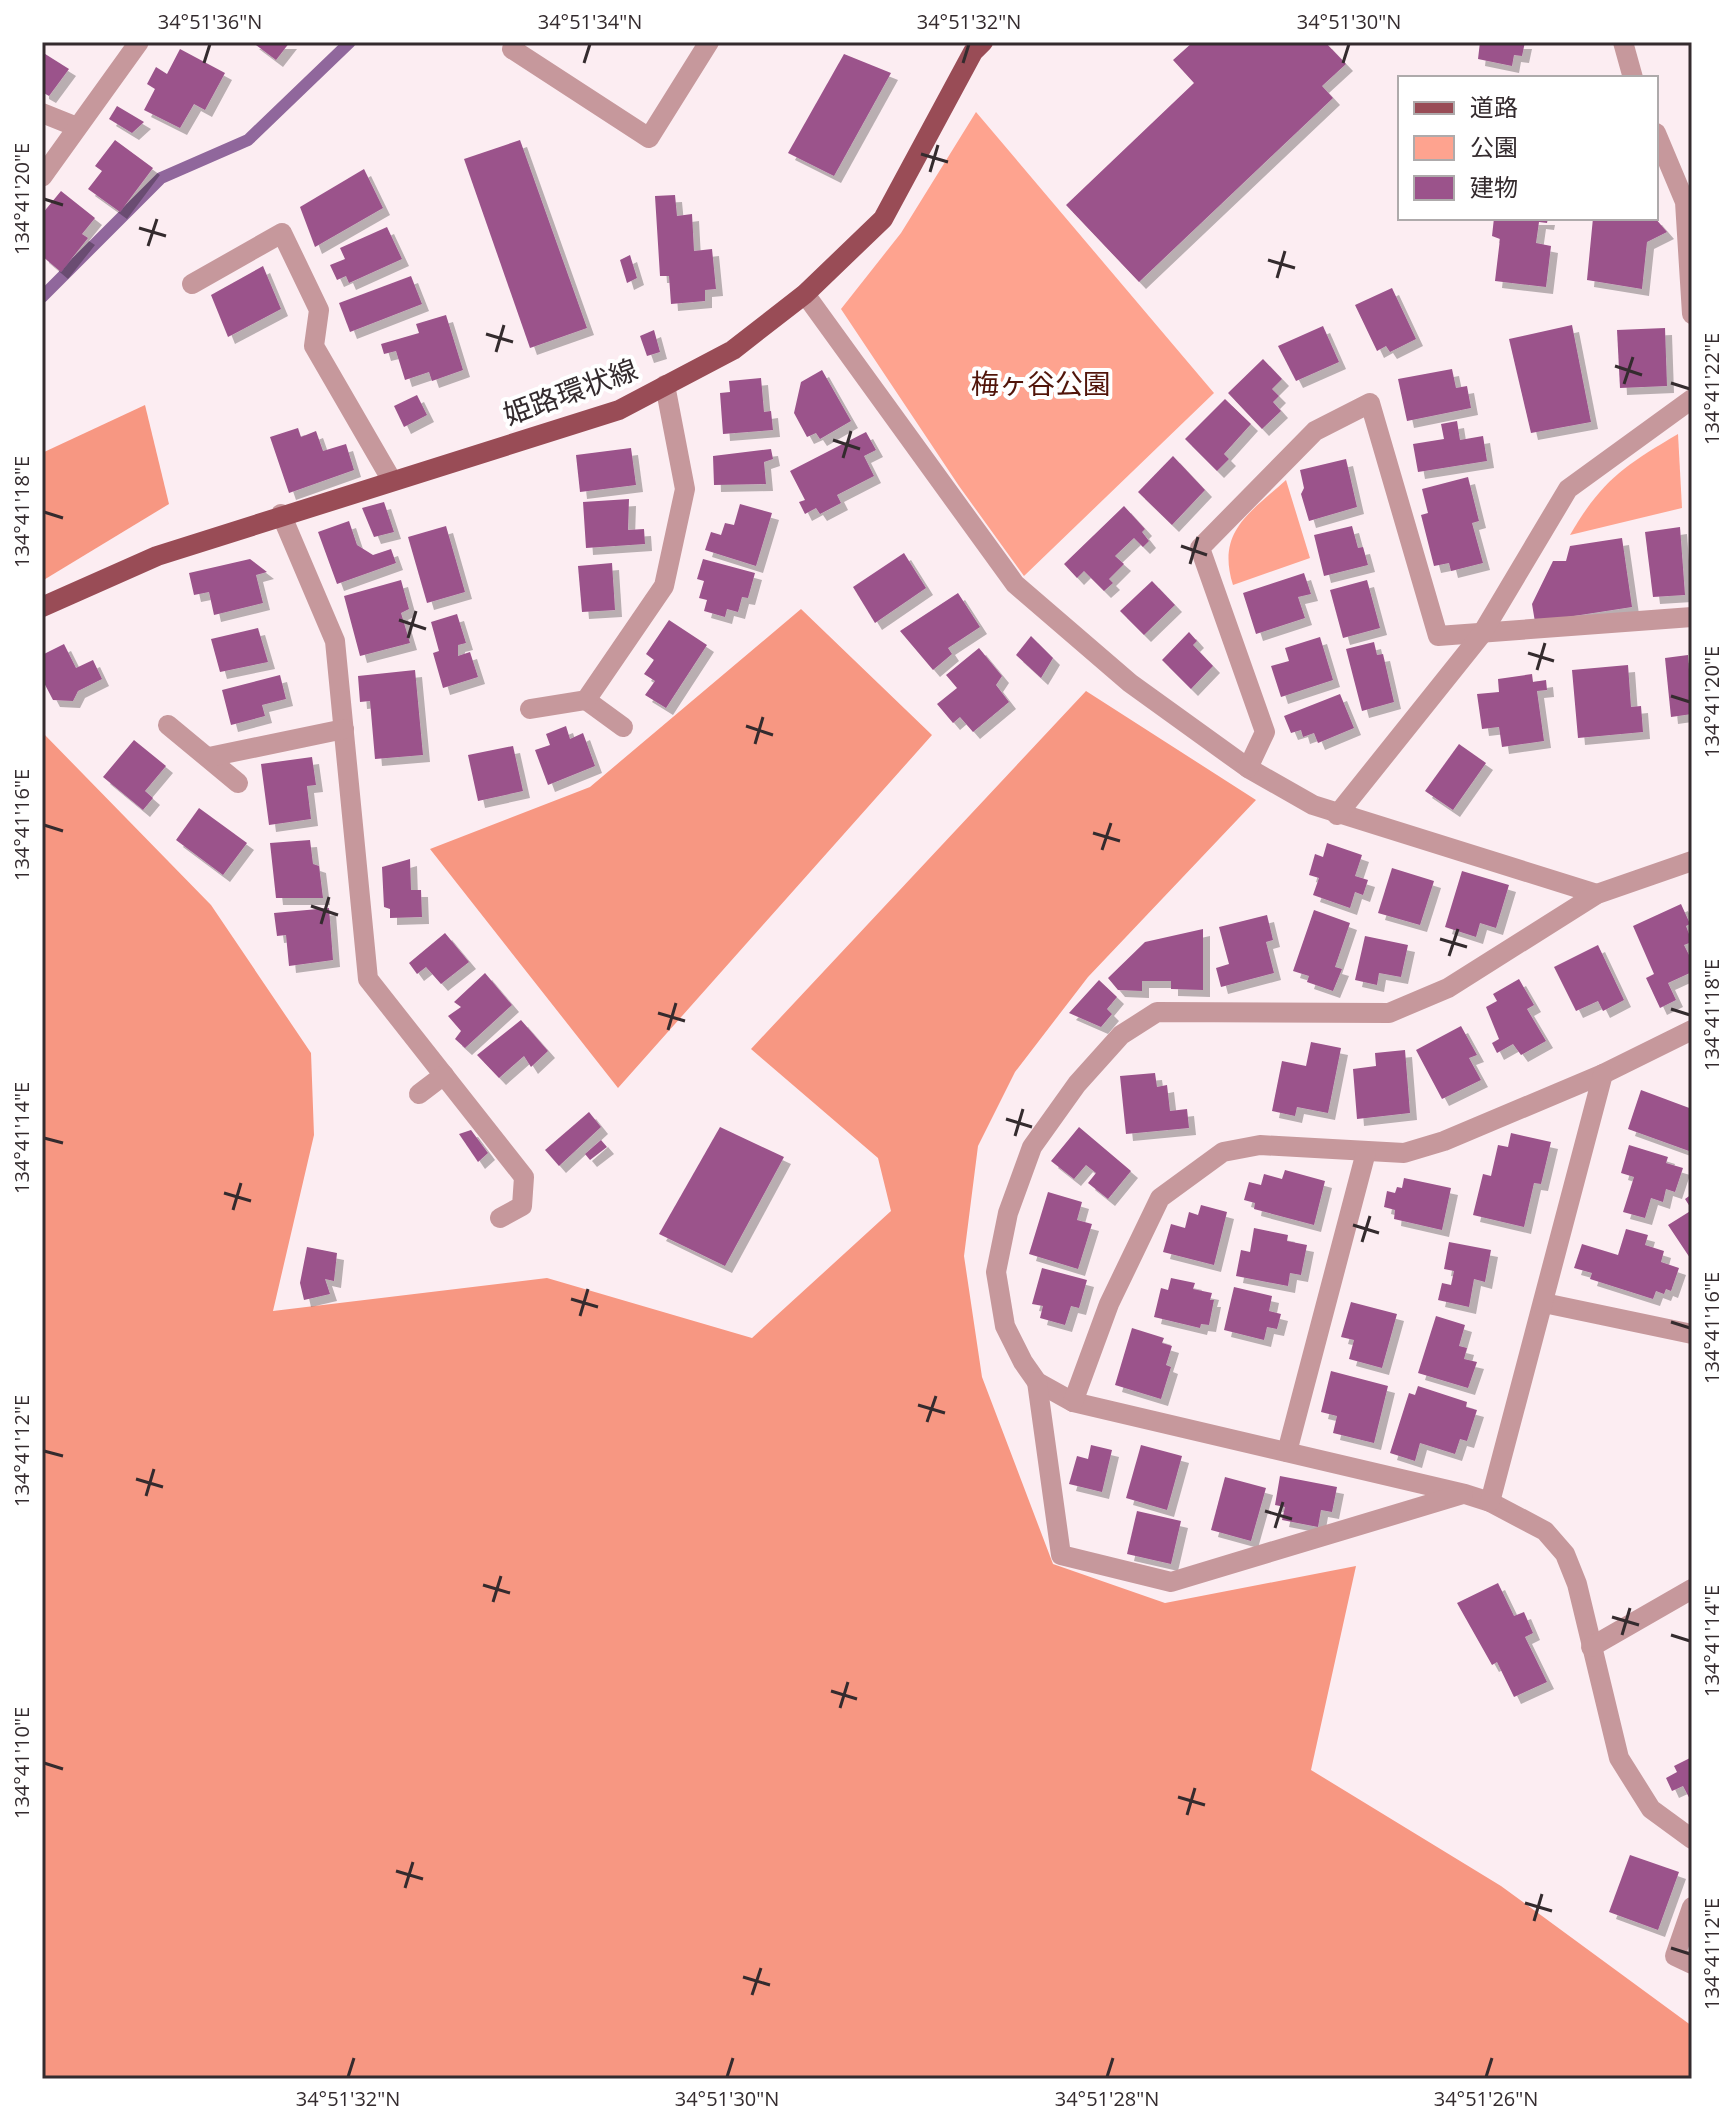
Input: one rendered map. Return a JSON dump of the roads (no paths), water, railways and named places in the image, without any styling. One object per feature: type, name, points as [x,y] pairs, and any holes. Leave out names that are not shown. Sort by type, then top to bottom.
[{"type":"main road","name":"姫路環状線","points":[[42,607],[157,556],[391,479],[619,410],[733,350],[805,294],[883,219],[973,52],[983,42]]},
{"type":"street","points":[[42,177],[139,42]]},
{"type":"street","points":[[516,42],[512,49],[649,138],[709,42]]},
{"type":"street","points":[[1623,42],[1632,76]]},
{"type":"street","points":[[42,113],[77,127]]},
{"type":"street","points":[[1658,138],[1685,202],[1692,314]]},
{"type":"street","points":[[192,284],[282,233],[319,310],[314,346],[391,479]]},
{"type":"street","points":[[805,294],[1015,584],[1130,683],[1248,768],[1337,815],[1597,894]]},
{"type":"street","points":[[586,700],[664,586],[685,489],[665,385]]},
{"type":"street","points":[[1337,815],[1481,635],[1568,489],[1692,399]]},
{"type":"street","points":[[1248,768],[1265,732],[1200,548],[1315,431],[1370,403],[1438,636],[1692,617]]},
{"type":"street","points":[[281,514],[335,641],[368,979],[524,1177],[522,1206],[500,1218]]},
{"type":"street","points":[[530,709],[586,700],[623,727]]},
{"type":"street","points":[[168,725],[238,783]]},
{"type":"street","points":[[209,757],[344,729]]},
{"type":"street","points":[[1465,1494],[1171,1582],[1061,1555],[1037,1382],[1005,1326],[996,1272],[1008,1213],[1032,1147],[1077,1084],[1121,1035],[1157,1012],[1389,1013],[1448,988],[1597,894],[1692,861]]},
{"type":"street","points":[[1073,1402],[1109,1304],[1160,1198],[1223,1152],[1260,1145],[1404,1153],[1444,1141],[1603,1074],[1692,1030]]},
{"type":"street","points":[[1490,1502],[1603,1074]]},
{"type":"street","points":[[419,1094],[444,1075]]},
{"type":"street","points":[[1287,1452],[1366,1152]]},
{"type":"street","points":[[1544,1303],[1692,1334]]},
{"type":"street","points":[[1037,1382],[1073,1402],[1465,1494],[1490,1502],[1545,1531],[1565,1554],[1577,1584],[1619,1758],[1651,1809],[1692,1839]]},
{"type":"street","points":[[1591,1647],[1692,1589]]},
{"type":"street","points":[[1692,1907],[1675,1956],[1692,1964]]},
{"type":"waterway","points":[[42,297],[161,178],[248,140],[350,42]]},
{"type":"park label","name":"梅ヶ谷公園","points":[[1041,383]]}]
